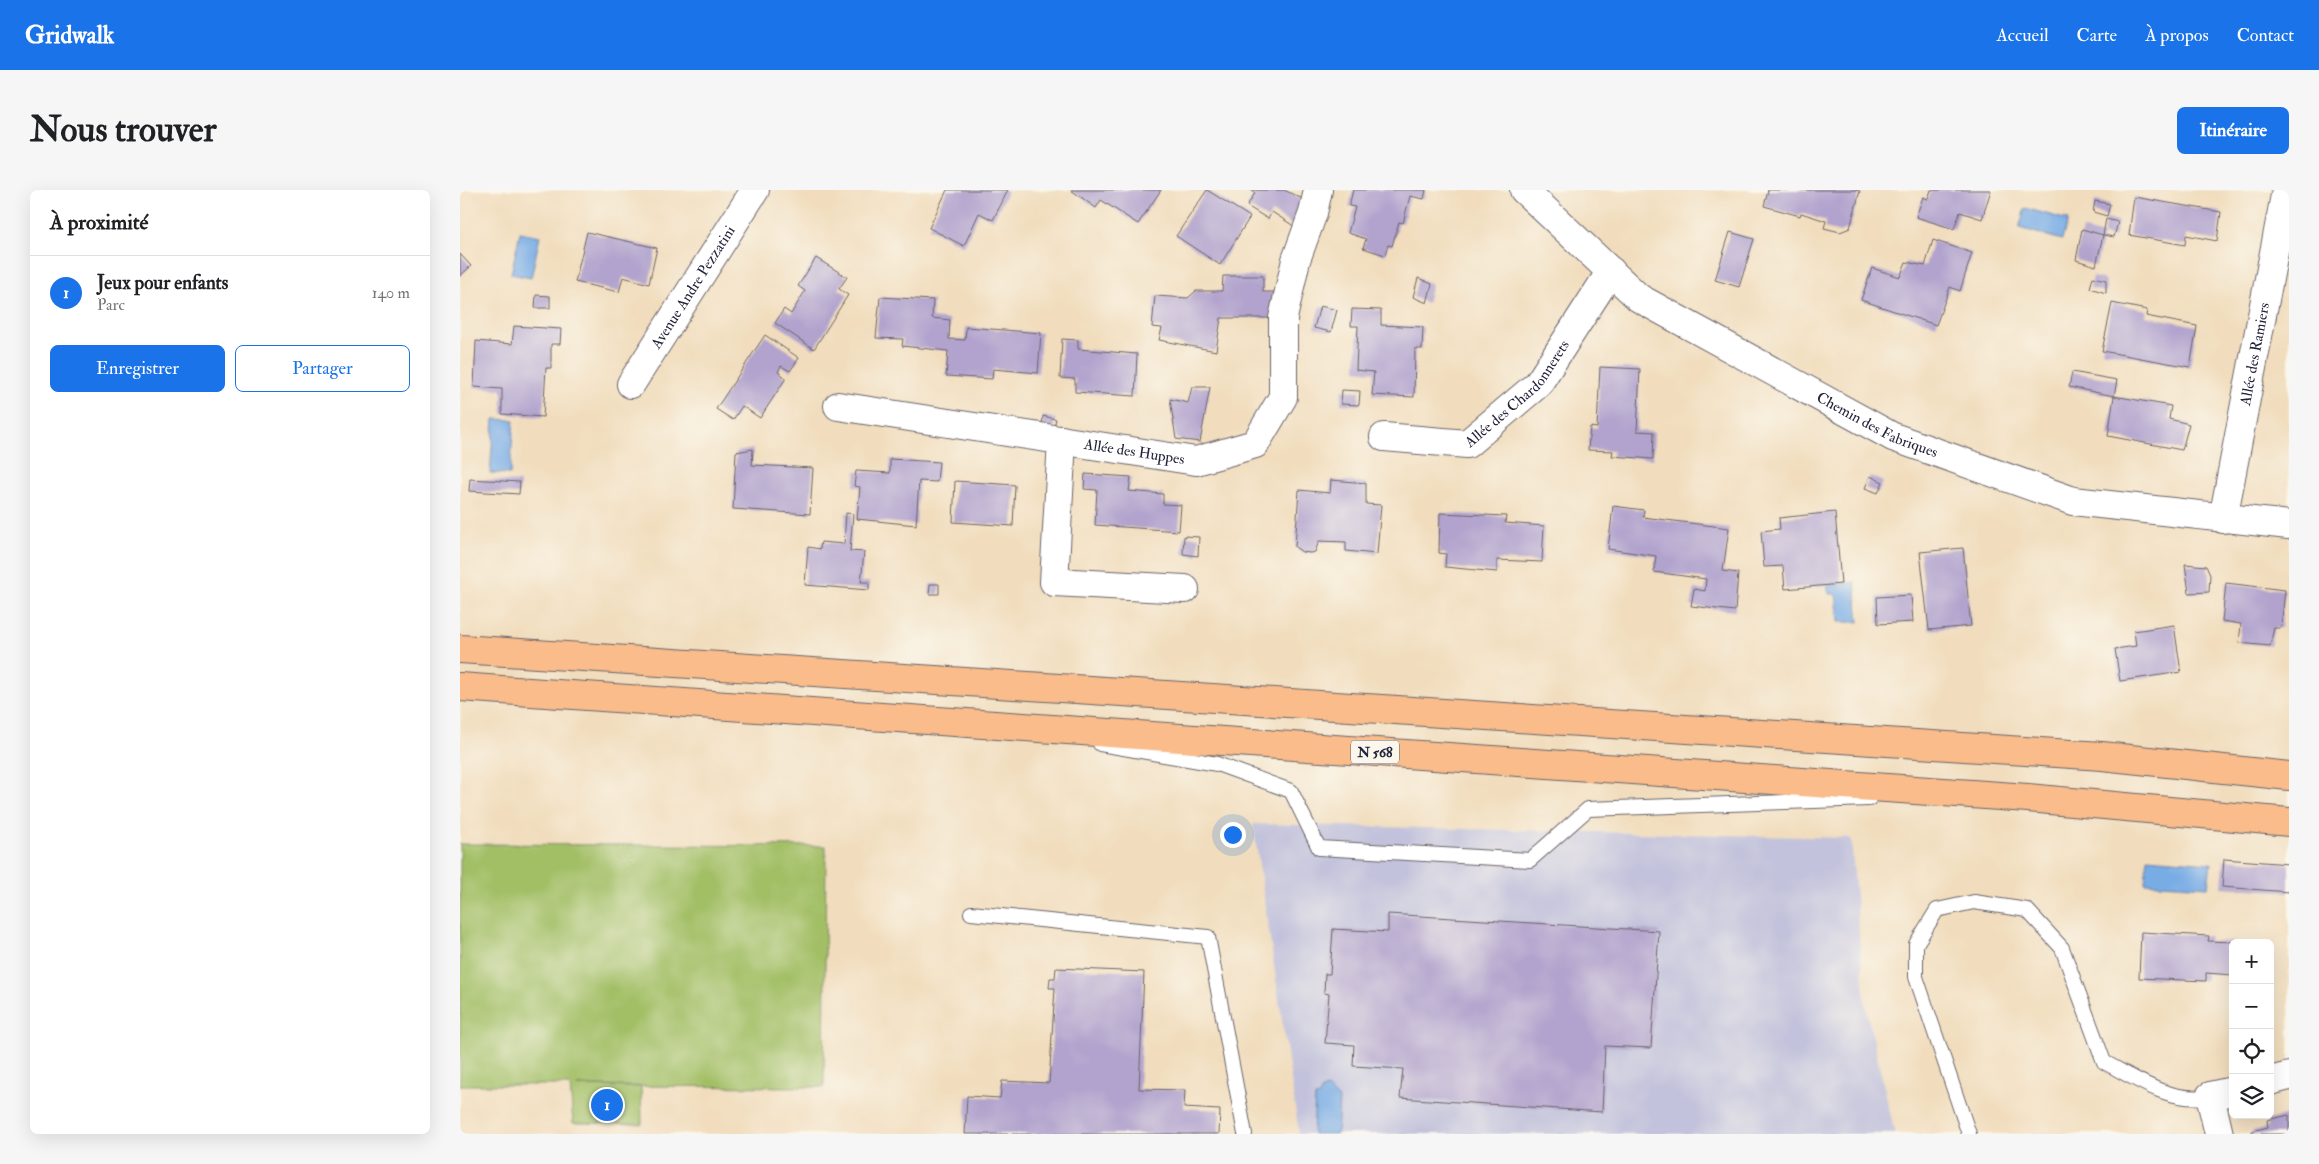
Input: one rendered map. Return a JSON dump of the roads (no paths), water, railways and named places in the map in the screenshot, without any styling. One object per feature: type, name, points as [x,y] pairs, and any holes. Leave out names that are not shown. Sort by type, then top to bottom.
[{"type":"highway","points":[[460,649],[2102,756],[2289,776]]},
{"type":"highway","name":"N 568","points":[[460,687],[1997,796],[2289,822]]},
{"type":"street","name":"Avenue Andre Pezzatini","points":[[630,384],[755,190]]},
{"type":"street","name":"Allée des Huppes","points":[[838,406],[1196,461],[1256,444],[1283,397],[1283,318],[1296,260],[1313,213],[1318,190]]},
{"type":"street","name":"Chemin des Fabriques","points":[[1524,190],[1639,298],[1893,437],[2073,501],[2289,525]]},
{"type":"street","name":"Allée des Ramiers","points":[[2223,519],[2286,190]]},
{"type":"street","name":"Allée des Chardonnerets","points":[[1384,437],[1467,444],[1538,384],[1611,271]]},
{"type":"street","points":[[1062,440],[1054,582],[1185,589]]},
{"type":"street","points":[[2274,1080],[2289,1076]]},
{"type":"street","points":[[2219,1134],[2221,1094]]},
{"type":"lane","points":[[976,724],[1217,764],[1291,791],[1319,848],[1329,849],[1530,860],[1568,829],[1588,809],[1997,796]]},
{"type":"lane","points":[[1969,1134],[1916,977],[1916,944],[1937,910],[1974,902],[2027,910],[2062,948],[2104,1062],[2166,1094],[2198,1099],[2221,1094]]},
{"type":"lane","points":[[970,913],[1208,936],[1245,1134]]},
{"type":"water","points":[[2025,208],[2068,220],[2062,240],[2019,228]]},
{"type":"water","points":[[520,232],[540,236],[531,278],[511,274]]},
{"type":"water","points":[[494,419],[514,420],[510,474],[490,473]]},
{"type":"water","points":[[1855,582],[1859,622],[1839,622],[1836,594],[1829,594],[1827,586]]},
{"type":"water","points":[[2147,858],[2211,863],[2208,887],[2145,883]]},
{"type":"water","points":[[1327,1088],[1339,1099],[1337,1134],[1313,1134],[1315,1097],[1318,1097],[1322,1090]]},
{"type":"place","name":"Jeux pour enfants","points":[[607,1105]]}]
